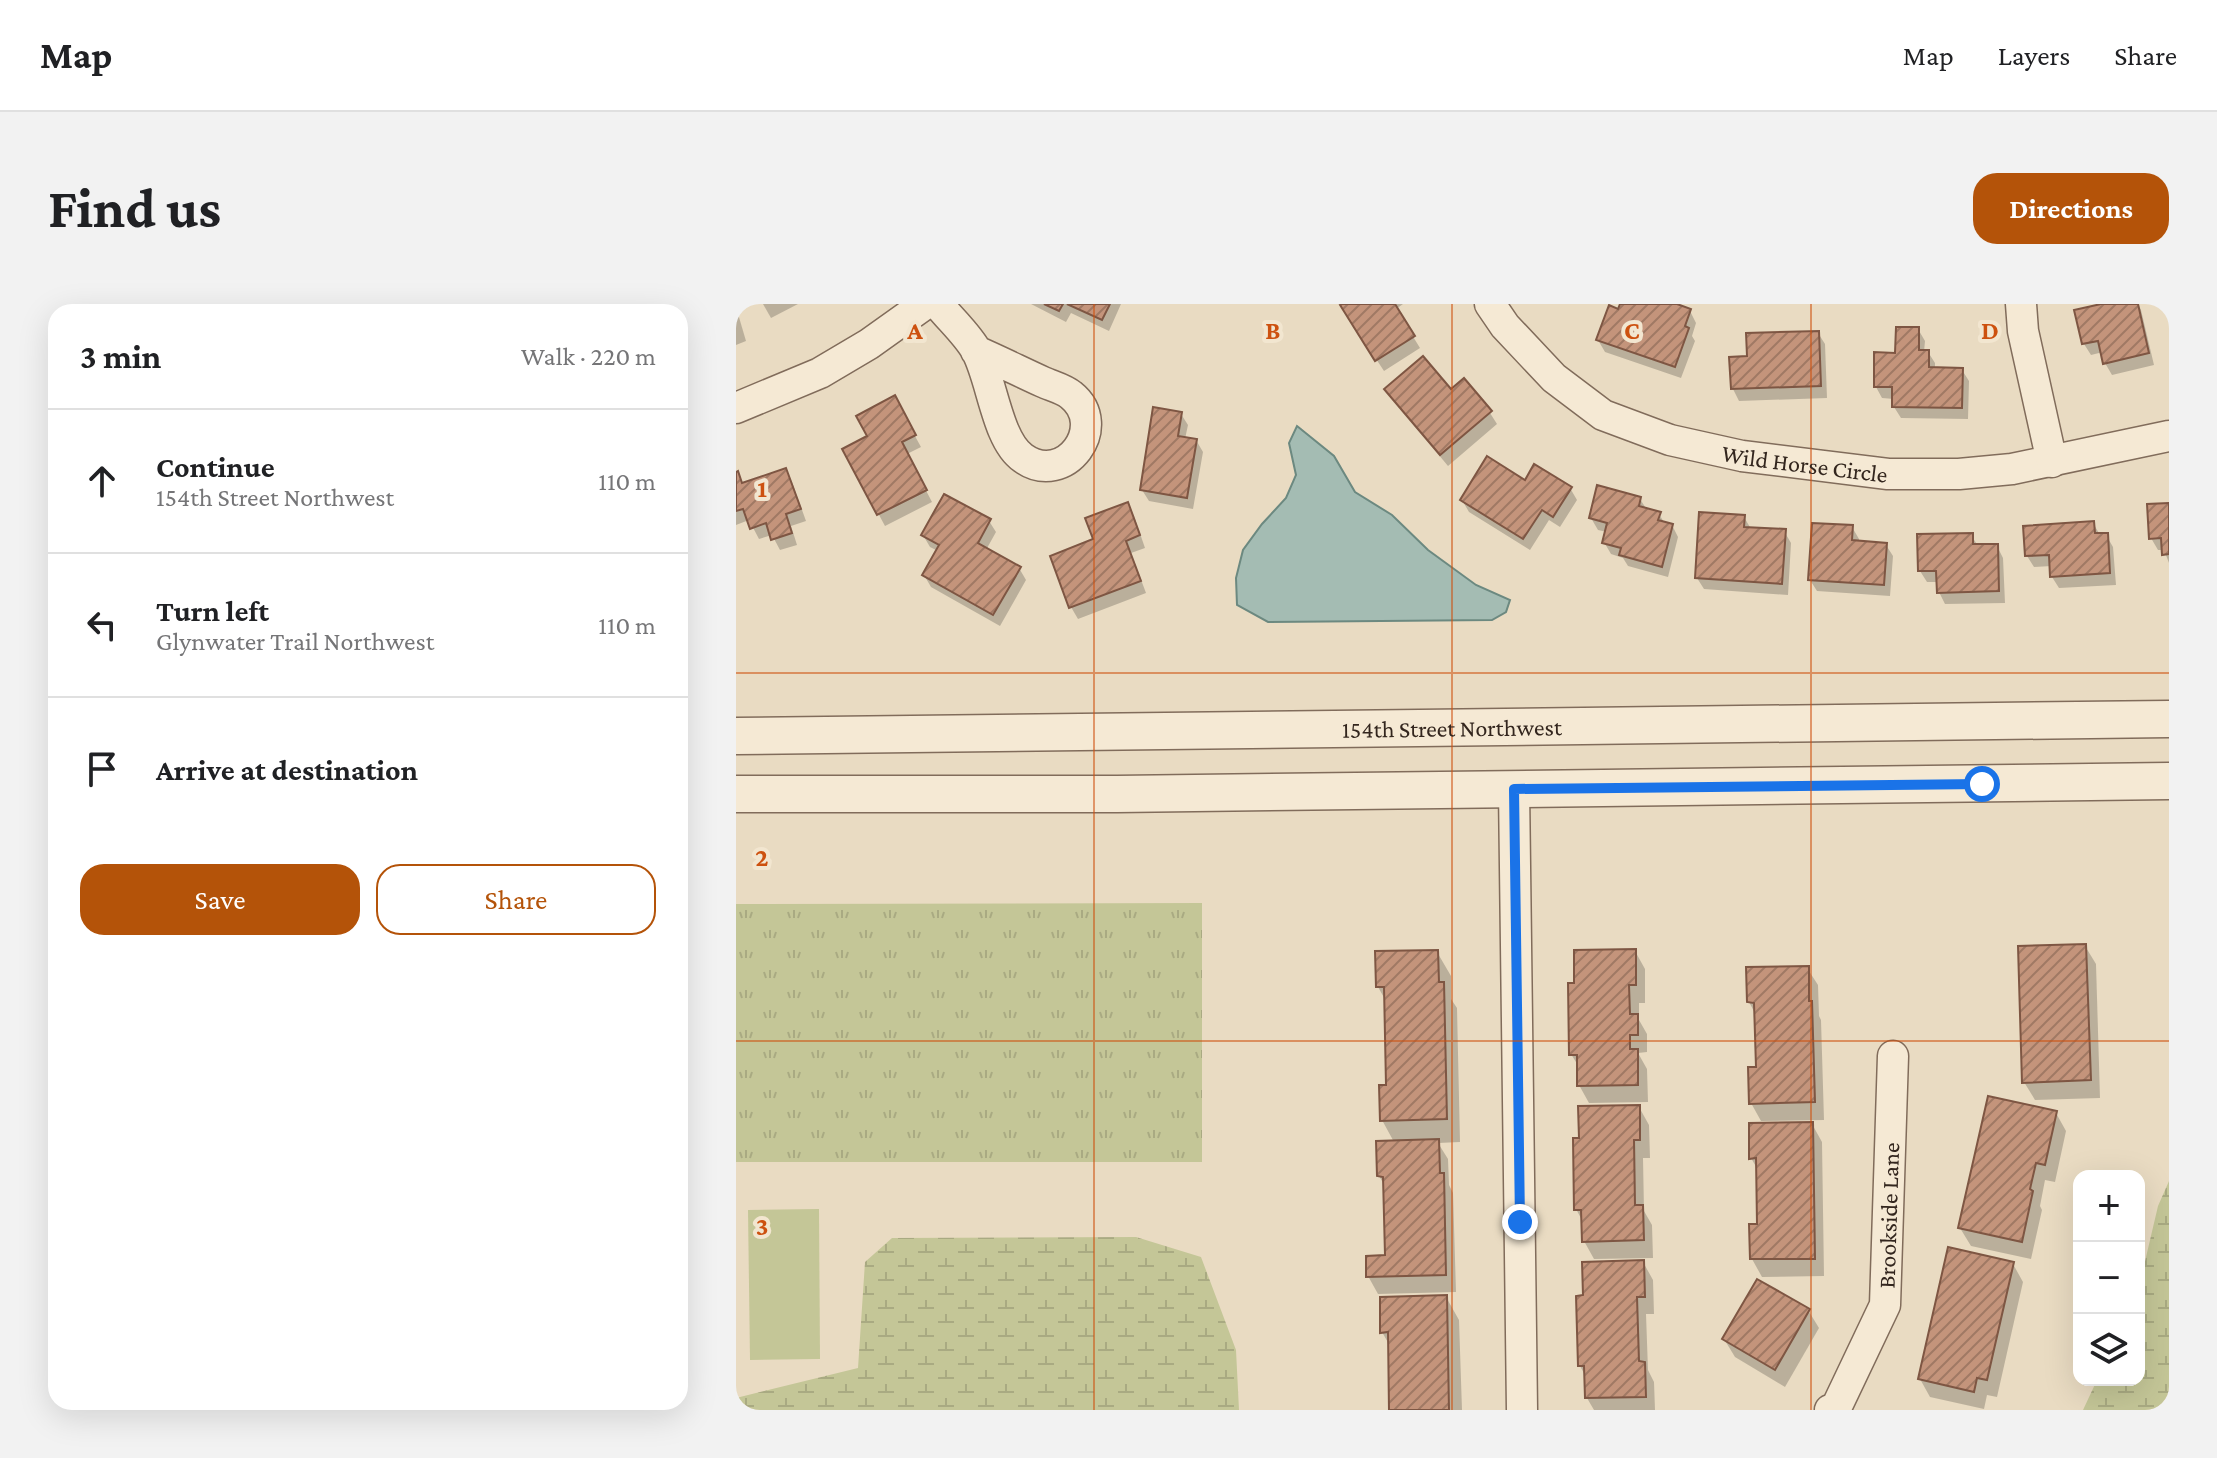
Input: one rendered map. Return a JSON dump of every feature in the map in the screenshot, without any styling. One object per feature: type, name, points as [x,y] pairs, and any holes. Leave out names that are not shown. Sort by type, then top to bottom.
[{"type":"street","points":[[736,408],[820,373],[869,344],[925,304]]},
{"type":"street","points":[[938,304],[976,351]]},
{"type":"street","name":"Wild Horse Circle","points":[[1490,304],[1505,326],[1554,378],[1603,415],[1670,440],[1742,456],[1888,474],[1959,474],[2052,462],[2169,436]]},
{"type":"street","points":[[2021,304],[2023,331],[2052,462]]},
{"type":"street","name":"154th Street Northwest","points":[[736,736],[2169,719]]},
{"type":"street","points":[[736,794],[1117,794],[2169,781]]},
{"type":"street","points":[[1514,789],[1522,1410]]},
{"type":"street","name":"Brookside Lane","points":[[1830,1410],[1836,1408],[1885,1305],[1893,1056]]},
{"type":"green space","points":[[1202,903],[1202,1162],[736,1162],[736,904]]},
{"type":"green space","points":[[2169,1181],[2169,1410],[2083,1410],[2094,1386],[2145,1386],[2145,1261],[2158,1206]]},
{"type":"green space","points":[[819,1209],[820,1359],[750,1360],[748,1210]]},
{"type":"green space","points":[[1136,1237],[1201,1257],[1236,1350],[1239,1410],[736,1410],[736,1398],[858,1368],[865,1262],[892,1238]]},
{"type":"shaded area","points":[[1297,426],[1334,456],[1355,492],[1392,515],[1428,550],[1476,585],[1510,600],[1506,612],[1492,620],[1268,622],[1237,605],[1236,578],[1243,550],[1286,498],[1296,475],[1289,443]]},
{"type":"building","points":[[1044,304],[1063,304],[1059,311]]},
{"type":"building","points":[[1067,304],[1110,304],[1102,320]]},
{"type":"building","points":[[1342,304],[1395,304],[1415,336],[1375,361]]},
{"type":"building","points":[[1620,304],[1677,304],[1691,309],[1685,326],[1689,328],[1675,367],[1596,340],[1609,305],[1618,309]]},
{"type":"building","points":[[2101,304],[2138,304],[2149,353],[2103,364],[2098,341],[2082,344],[2074,310]]},
{"type":"building","points":[[1896,327],[1919,327],[1919,350],[1929,350],[1929,367],[1963,368],[1962,408],[1892,407],[1892,387],[1874,387],[1874,352],[1895,353]]},
{"type":"building","points":[[1819,331],[1821,386],[1731,389],[1729,357],[1747,356],[1746,333]]},
{"type":"building","points":[[1423,356],[1451,389],[1464,378],[1492,411],[1440,455],[1384,389]]},
{"type":"building","points":[[895,395],[916,435],[902,442],[927,490],[877,515],[842,449],[867,436],[856,416]]},
{"type":"building","points":[[1153,407],[1182,412],[1178,436],[1197,439],[1187,498],[1140,490]]},
{"type":"building","points":[[1487,456],[1525,480],[1534,464],[1572,487],[1553,517],[1542,510],[1523,539],[1460,500]]},
{"type":"building","points":[[786,468],[801,509],[786,514],[792,533],[771,540],[766,523],[750,529],[743,509],[736,511],[736,472],[742,483]]},
{"type":"building","points":[[1597,485],[1641,497],[1639,506],[1661,512],[1658,520],[1673,524],[1662,567],[1619,555],[1621,548],[1602,543],[1607,523],[1589,518]]},
{"type":"building","points":[[944,494],[991,519],[978,543],[1021,567],[993,615],[922,575],[939,545],[921,535]]},
{"type":"building","points":[[1128,502],[1140,535],[1126,541],[1141,581],[1069,608],[1050,556],[1093,539],[1085,518]]},
{"type":"building","points":[[2169,503],[2169,554],[2162,555],[2161,538],[2149,539],[2147,504]]},
{"type":"building","points":[[1699,512],[1745,515],[1744,527],[1786,529],[1782,584],[1695,578]]},
{"type":"building","points":[[2094,521],[2095,533],[2108,533],[2110,573],[2050,577],[2049,555],[2025,556],[2023,526]]},
{"type":"building","points":[[1812,523],[1853,525],[1852,540],[1887,543],[1884,585],[1808,580]]},
{"type":"building","points":[[1973,533],[1973,544],[1998,544],[1999,591],[1937,593],[1936,571],[1918,571],[1917,534]]},
{"type":"building","points":[[2086,944],[2091,1080],[2022,1083],[2018,946]]},
{"type":"building","points":[[1636,949],[1636,985],[1629,985],[1630,1014],[1638,1014],[1638,1035],[1630,1035],[1630,1049],[1638,1049],[1638,1085],[1577,1086],[1577,1055],[1569,1055],[1568,983],[1574,983],[1574,950]]},
{"type":"building","points":[[1438,950],[1439,982],[1444,982],[1447,1119],[1380,1121],[1379,1085],[1386,1085],[1384,987],[1376,987],[1375,951]]},
{"type":"building","points":[[1809,966],[1815,1102],[1749,1104],[1748,1067],[1756,1067],[1754,1003],[1747,1002],[1746,967]]},
{"type":"building","points":[[1988,1096],[2057,1111],[2045,1165],[2036,1163],[2022,1242],[1958,1228]]},
{"type":"building","points":[[1640,1105],[1640,1140],[1634,1140],[1635,1205],[1643,1205],[1644,1240],[1582,1242],[1581,1210],[1574,1210],[1573,1138],[1579,1138],[1578,1106]]},
{"type":"building","points":[[1813,1122],[1815,1259],[1750,1259],[1749,1224],[1757,1224],[1756,1158],[1749,1159],[1749,1123]]},
{"type":"building","points":[[1439,1139],[1440,1173],[1444,1173],[1446,1275],[1366,1277],[1366,1256],[1385,1255],[1383,1177],[1377,1176],[1376,1141]]},
{"type":"building","points":[[1948,1247],[2014,1262],[1987,1380],[1977,1378],[1974,1392],[1918,1379]]},
{"type":"building","points":[[1644,1260],[1645,1297],[1637,1297],[1639,1361],[1645,1362],[1646,1397],[1585,1398],[1584,1366],[1578,1366],[1576,1296],[1583,1295],[1582,1262]]},
{"type":"building","points":[[1757,1279],[1810,1309],[1775,1370],[1722,1339]]},
{"type":"building","points":[[1447,1295],[1449,1410],[1389,1410],[1388,1332],[1380,1333],[1380,1297]]},
{"type":"route","points":[[1520,1222],[1514,789],[1982,784]]}]
